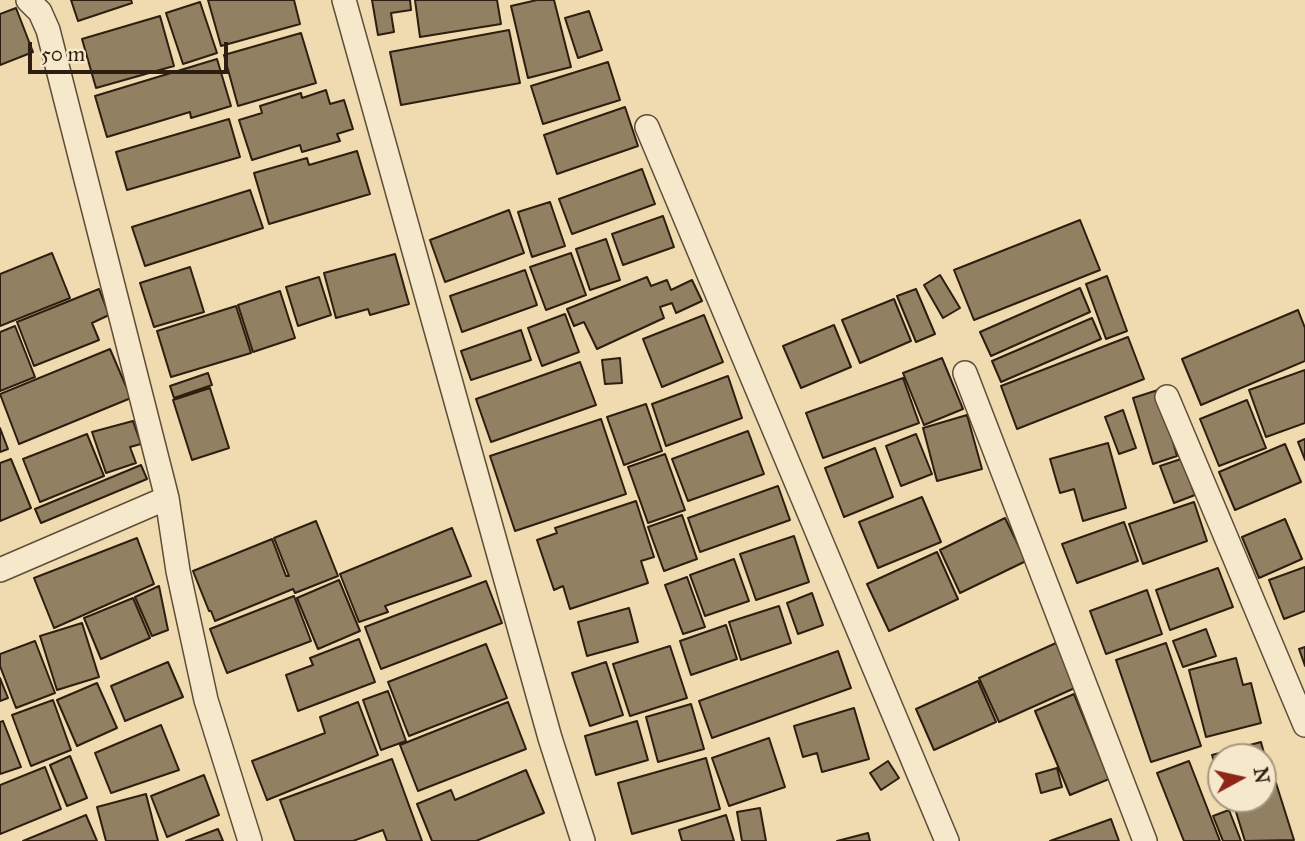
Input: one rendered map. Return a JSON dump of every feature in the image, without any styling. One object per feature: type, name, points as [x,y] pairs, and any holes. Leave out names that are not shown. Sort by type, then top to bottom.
[{"type":"street","points":[[28,0],[40,12],[48,30],[167,498],[178,571],[206,700],[250,841]]},
{"type":"street","points":[[344,0],[550,738],[583,841]]},
{"type":"street","points":[[647,127],[947,841]]},
{"type":"street","points":[[965,373],[1145,841]]},
{"type":"street","points":[[1167,397],[1305,725]]},
{"type":"street","points":[[0,570],[167,498]]},
{"type":"building","points":[[71,0],[131,0],[132,3],[78,21]]},
{"type":"building","points":[[208,0],[294,0],[300,24],[221,46]]},
{"type":"building","points":[[372,0],[410,0],[411,10],[391,13],[394,32],[378,35]]},
{"type":"building","points":[[415,0],[497,0],[501,24],[420,37]]},
{"type":"building","points":[[537,0],[554,0],[571,67],[528,78],[511,6]]},
{"type":"building","points":[[200,2],[217,53],[183,64],[166,13]]},
{"type":"building","points":[[16,8],[33,52],[0,65],[0,14]]},
{"type":"building","points":[[589,11],[602,50],[578,58],[565,18]]},
{"type":"building","points":[[160,16],[174,66],[96,88],[82,39]]},
{"type":"building","points":[[509,30],[520,83],[401,105],[390,52]]},
{"type":"building","points":[[301,33],[316,83],[238,106],[224,55]]},
{"type":"building","points":[[217,59],[231,106],[191,118],[190,112],[107,137],[95,96]]},
{"type":"building","points":[[608,62],[620,100],[543,124],[531,86]]},
{"type":"building","points":[[326,90],[330,104],[344,100],[353,129],[337,134],[340,141],[302,152],[300,145],[252,160],[239,120],[262,113],[260,106],[301,93],[302,98]]},
{"type":"building","points":[[625,107],[638,146],[557,174],[544,135]]},
{"type":"building","points":[[229,119],[240,157],[127,190],[116,152]]},
{"type":"building","points":[[357,151],[370,194],[269,224],[254,173],[307,158],[309,165]]},
{"type":"building","points":[[642,169],[655,204],[572,234],[559,199]]},
{"type":"building","points":[[250,190],[263,228],[145,266],[132,227]]},
{"type":"building","points":[[550,202],[565,246],[532,257],[518,212]]},
{"type":"building","points":[[509,210],[524,253],[445,282],[430,240]]},
{"type":"building","points":[[663,216],[674,247],[623,265],[612,234]]},
{"type":"building","points":[[1080,220],[1100,270],[974,320],[954,270]]},
{"type":"building","points":[[606,239],[620,280],[590,290],[576,249]]},
{"type":"building","points":[[52,253],[70,298],[0,326],[0,274]]},
{"type":"building","points":[[571,253],[586,295],[546,310],[530,267]]},
{"type":"building","points":[[395,254],[409,304],[370,315],[368,309],[336,318],[324,273]]},
{"type":"building","points":[[190,267],[204,312],[154,327],[140,283]]},
{"type":"building","points":[[525,270],[537,305],[462,332],[450,296]]},
{"type":"building","points":[[940,275],[960,308],[943,318],[924,285]]},
{"type":"building","points":[[1107,276],[1127,331],[1106,339],[1086,284]]},
{"type":"building","points":[[319,277],[331,315],[298,326],[286,287]]},
{"type":"building","points":[[647,277],[651,286],[667,280],[671,290],[692,280],[702,301],[676,313],[672,303],[660,307],[664,318],[597,349],[584,322],[574,326],[567,309]]},
{"type":"building","points":[[1080,288],[1090,312],[991,356],[980,332]]},
{"type":"building","points":[[99,289],[109,315],[92,323],[99,340],[34,366],[17,322]]},
{"type":"building","points":[[916,289],[935,334],[916,342],[897,296]]},
{"type":"building","points":[[280,291],[295,338],[253,352],[238,305]]},
{"type":"building","points":[[894,299],[911,341],[860,363],[842,320]]},
{"type":"building","points":[[236,306],[251,353],[171,377],[157,331]]},
{"type":"building","points":[[1298,310],[1305,328],[1305,361],[1201,405],[1182,359]]},
{"type":"building","points":[[565,314],[579,352],[542,366],[528,328]]},
{"type":"building","points":[[704,315],[723,362],[662,387],[643,339]]},
{"type":"building","points":[[1092,318],[1101,339],[1001,382],[992,361]]},
{"type":"building","points":[[834,325],[851,367],[801,388],[783,346]]},
{"type":"building","points":[[15,326],[35,377],[0,391],[0,332]]},
{"type":"building","points":[[521,330],[531,360],[471,380],[461,351]]},
{"type":"building","points":[[1128,337],[1144,379],[1017,429],[1001,386]]},
{"type":"building","points":[[110,349],[131,398],[19,444],[0,394]]},
{"type":"building","points":[[620,358],[622,383],[605,384],[602,360]]},
{"type":"building","points":[[942,358],[963,409],[924,425],[903,373]]},
{"type":"building","points":[[580,362],[596,405],[491,442],[476,399]]},
{"type":"building","points":[[1305,370],[1305,423],[1266,437],[1249,390]]},
{"type":"building","points":[[208,373],[212,385],[174,398],[170,386]]},
{"type":"building","points":[[728,376],[742,418],[666,446],[652,404]]},
{"type":"building","points":[[903,378],[919,423],[823,458],[806,413]]},
{"type":"building","points":[[210,388],[229,448],[192,460],[173,400]]},
{"type":"building","points":[[1158,390],[1177,456],[1153,464],[1133,398]]},
{"type":"building","points":[[1247,400],[1266,448],[1219,466],[1200,419]]},
{"type":"building","points":[[646,404],[662,451],[624,465],[607,417]]},
{"type":"building","points":[[1123,410],[1136,448],[1119,454],[1105,417]]},
{"type":"building","points":[[967,415],[982,469],[937,481],[923,428]]},
{"type":"building","points":[[601,419],[626,494],[515,531],[490,456]]},
{"type":"building","points":[[133,421],[141,444],[130,447],[136,463],[106,473],[92,432]]},
{"type":"building","points":[[0,428],[8,449],[0,452]]},
{"type":"building","points":[[748,431],[764,474],[688,501],[672,459]]},
{"type":"building","points":[[87,434],[104,476],[40,502],[23,459]]},
{"type":"building","points":[[916,434],[932,474],[901,486],[886,446]]},
{"type":"building","points":[[1305,439],[1305,460],[1298,442]]},
{"type":"building","points":[[1108,443],[1126,508],[1083,521],[1074,489],[1060,493],[1050,459]]},
{"type":"building","points":[[1285,444],[1301,482],[1235,510],[1219,472]]},
{"type":"building","points":[[875,448],[893,497],[844,517],[825,468]]},
{"type":"building","points":[[665,454],[685,510],[648,523],[628,467]]},
{"type":"building","points":[[11,459],[31,508],[0,521],[0,463]]},
{"type":"building","points":[[1181,459],[1195,495],[1174,503],[1160,466]]},
{"type":"building","points":[[141,465],[147,479],[41,523],[35,509]]},
{"type":"building","points":[[778,486],[790,520],[700,552],[688,518]]},
{"type":"building","points":[[922,497],[941,542],[878,568],[859,522]]},
{"type":"building","points":[[636,501],[654,557],[641,561],[648,583],[570,609],[563,586],[554,590],[537,540],[557,533],[555,528]]},
{"type":"building","points":[[1194,502],[1207,541],[1143,564],[1129,524]]},
{"type":"building","points":[[682,515],[697,559],[664,571],[648,527]]},
{"type":"building","points":[[1005,518],[1026,561],[960,593],[940,550]]},
{"type":"building","points":[[1285,519],[1302,559],[1259,578],[1242,537]]},
{"type":"building","points":[[316,521],[338,576],[295,593],[293,589],[215,621],[193,571],[272,539],[286,576],[289,576],[274,538]]},
{"type":"building","points":[[1124,522],[1138,561],[1077,583],[1062,544]]},
{"type":"building","points":[[452,528],[471,576],[385,606],[388,612],[359,622],[340,574]]},
{"type":"building","points":[[794,536],[809,582],[756,600],[740,554]]},
{"type":"building","points":[[137,538],[154,584],[54,628],[34,578]]},
{"type":"building","points":[[937,552],[958,599],[889,631],[867,584]]},
{"type":"building","points":[[734,559],[749,601],[705,616],[690,575]]},
{"type":"building","points":[[1305,567],[1305,611],[1284,619],[1269,580]]},
{"type":"building","points":[[1218,568],[1233,607],[1170,630],[1156,590]]},
{"type":"building","points":[[687,577],[705,627],[683,634],[665,585]]},
{"type":"building","points":[[339,580],[360,631],[318,649],[297,598]]},
{"type":"building","points":[[486,581],[502,623],[381,669],[365,627]]},
{"type":"building","points":[[159,586],[168,630],[152,636],[135,597]]},
{"type":"building","points":[[1147,590],[1162,634],[1106,654],[1090,611]]},
{"type":"building","points":[[812,593],[823,625],[798,634],[787,603]]},
{"type":"building","points":[[294,596],[311,641],[227,673],[210,629]]},
{"type":"building","points":[[133,598],[150,638],[101,659],[84,618]]},
{"type":"building","points":[[779,606],[791,643],[741,660],[729,622]]},
{"type":"building","points":[[629,608],[638,642],[587,656],[578,622]]},
{"type":"building","points":[[82,623],[99,677],[57,690],[40,636]]},
{"type":"building","points":[[726,625],[737,659],[691,675],[680,641]]},
{"type":"building","points":[[1206,629],[1216,656],[1183,667],[1173,641]]},
{"type":"building","points":[[359,639],[375,682],[298,711],[286,675],[313,665],[310,658]]},
{"type":"building","points":[[35,641],[55,693],[16,708],[0,666],[0,654]]},
{"type":"building","points":[[1056,643],[1077,687],[999,722],[979,678]]},
{"type":"building","points":[[1166,643],[1201,746],[1151,762],[1116,660]]},
{"type":"building","points":[[486,644],[507,698],[409,736],[388,682]]},
{"type":"building","points":[[670,646],[687,698],[630,716],[613,664]]},
{"type":"building","points":[[1305,647],[1305,666],[1299,649]]},
{"type":"building","points":[[838,651],[851,688],[712,738],[699,701]]},
{"type":"building","points":[[1236,658],[1243,685],[1251,683],[1261,723],[1206,737],[1189,670]]},
{"type":"building","points":[[168,662],[183,697],[125,721],[111,686]]},
{"type":"building","points":[[606,662],[623,715],[590,726],[572,673]]},
{"type":"building","points":[[0,678],[8,698],[0,701]]},
{"type":"building","points":[[978,681],[996,722],[934,750],[916,709]]},
{"type":"building","points":[[97,683],[117,728],[77,746],[57,700]]},
{"type":"building","points":[[388,691],[406,741],[381,750],[363,700]]},
{"type":"building","points":[[1074,694],[1109,779],[1070,795],[1035,711]]},
{"type":"building","points":[[53,700],[71,750],[31,766],[12,715]]},
{"type":"building","points":[[358,702],[378,755],[267,800],[252,761],[325,733],[320,717]]},
{"type":"building","points":[[508,702],[526,749],[418,791],[400,745]]},
{"type":"building","points":[[691,704],[704,749],[658,762],[646,717]]},
{"type":"building","points":[[854,708],[869,759],[822,772],[817,753],[803,757],[794,726]]},
{"type":"building","points":[[3,721],[21,767],[0,774],[0,722]]},
{"type":"building","points":[[637,721],[648,760],[596,775],[585,736]]},
{"type":"building","points":[[161,725],[179,770],[111,793],[95,753]]},
{"type":"building","points":[[769,738],[785,787],[729,806],[712,758]]},
{"type":"building","points":[[70,756],[87,798],[67,806],[50,765]]},
{"type":"building","points":[[706,758],[720,809],[632,834],[618,783]]},
{"type":"building","points":[[392,759],[422,841],[387,841],[383,830],[353,841],[295,841],[280,800]]},
{"type":"building","points":[[888,761],[899,778],[881,790],[870,773]]},
{"type":"building","points":[[1189,761],[1220,841],[1184,841],[1157,773]]},
{"type":"building","points":[[45,767],[61,809],[0,834],[0,785]]},
{"type":"building","points":[[1057,768],[1062,787],[1041,793],[1036,774]]},
{"type":"building","points":[[526,770],[544,813],[476,841],[432,841],[417,804],[451,790],[455,800]]},
{"type":"building","points":[[204,775],[219,815],[167,837],[151,796]]},
{"type":"building","points":[[1277,786],[1294,840],[1245,841],[1236,813],[1277,813]]},
{"type":"building","points":[[146,794],[158,841],[106,841],[97,807]]},
{"type":"building","points":[[760,808],[766,841],[742,841],[737,812]]},
{"type":"building","points":[[1230,813],[1241,841],[1223,841],[1213,816]]},
{"type":"building","points":[[86,815],[97,841],[23,841]]},
{"type":"building","points":[[726,815],[734,841],[682,841],[679,830]]},
{"type":"building","points":[[1111,819],[1119,841],[1050,841]]},
{"type":"building","points":[[218,829],[223,841],[186,841]]},
{"type":"building","points":[[868,833],[870,841],[837,841]]}]
